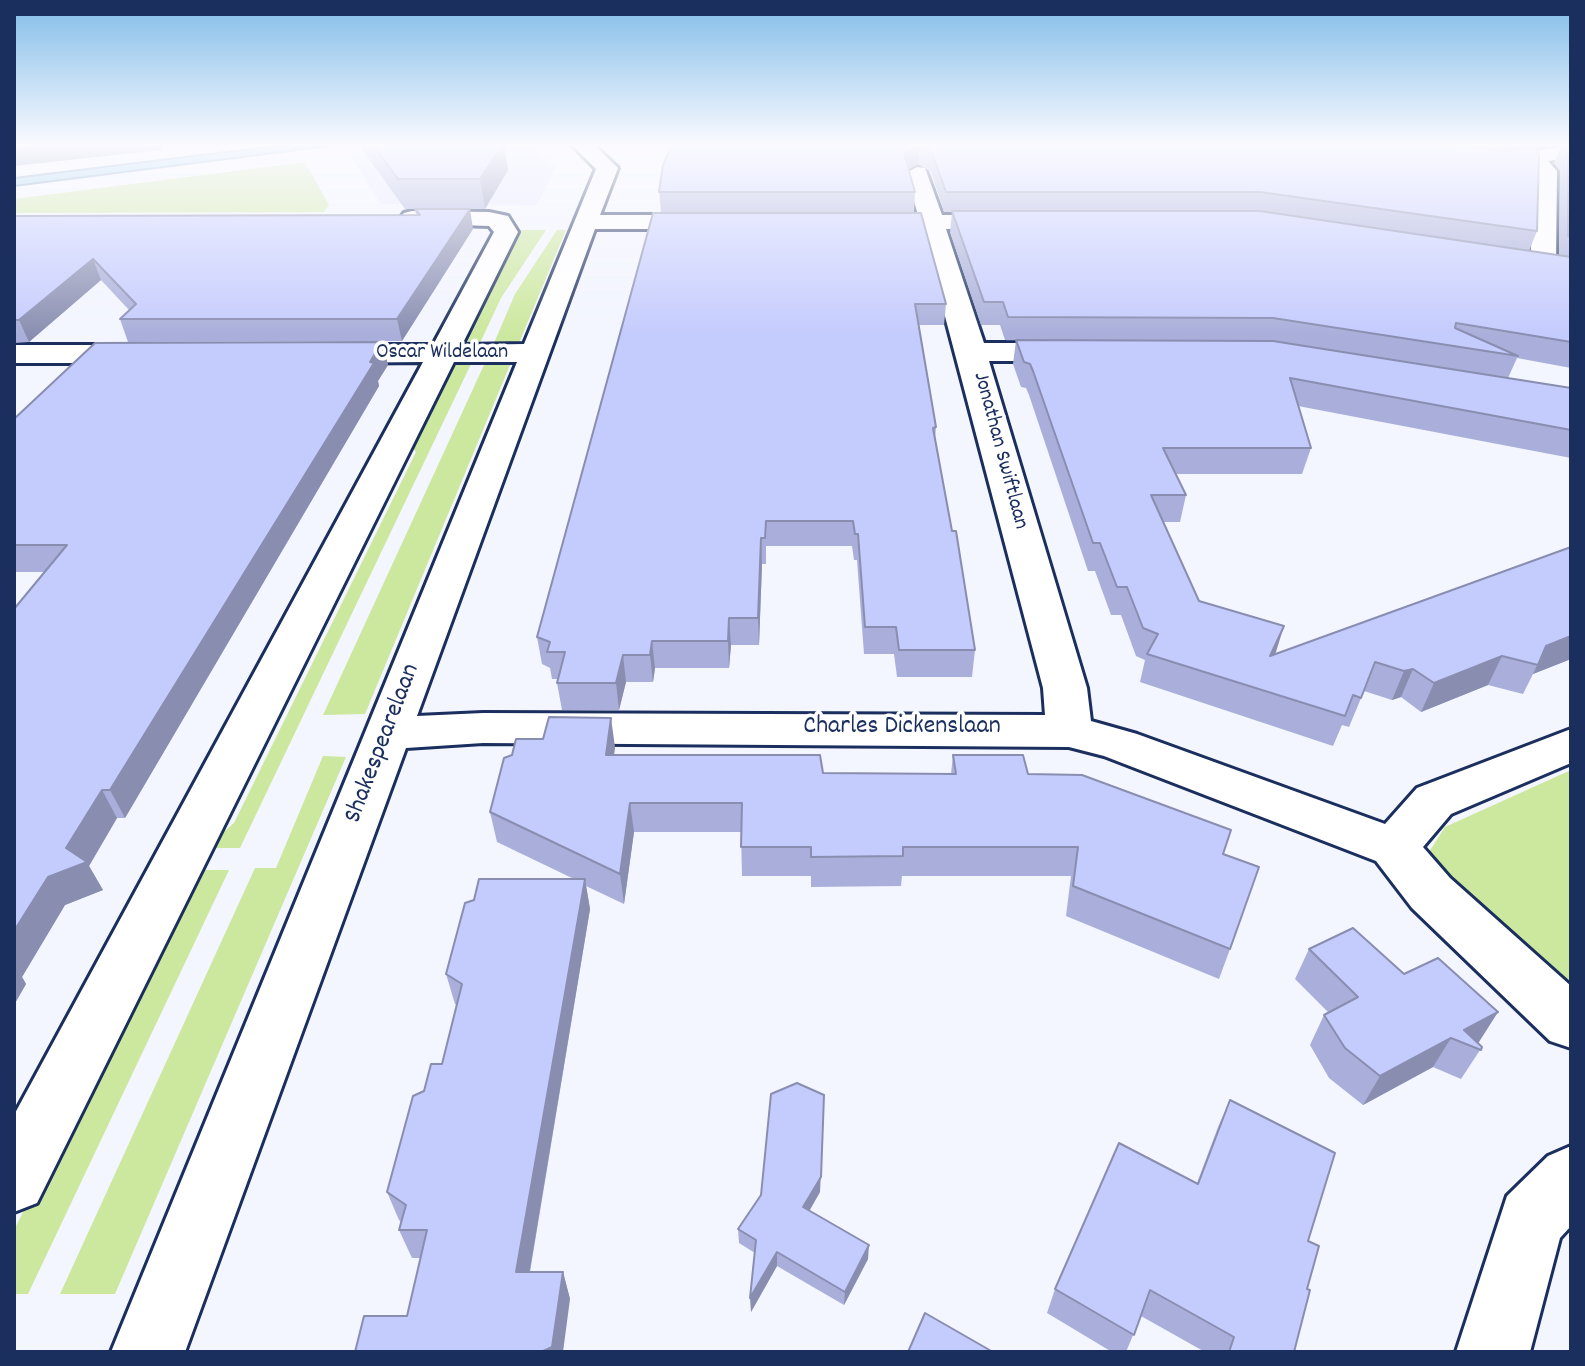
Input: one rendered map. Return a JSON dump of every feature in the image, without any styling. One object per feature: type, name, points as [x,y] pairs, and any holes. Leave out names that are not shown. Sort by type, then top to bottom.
[{"type":"street","name":"Shakespearelaan","points":[[148,1352],[590,209]]},
{"type":"street","name":"Jonathan Swiftlaan","points":[[928,209],[972,352],[1065,688],[1069,731]]},
{"type":"street","points":[[1543,266],[1545,209]]},
{"type":"street","points":[[14,1180],[506,232],[500,221],[386,218]]},
{"type":"street","points":[[585,222],[736,222]]},
{"type":"street","points":[[841,222],[1027,222]]},
{"type":"street","points":[[1513,261],[1571,270]]},
{"type":"street","points":[[972,352],[1109,352]]},
{"type":"street","name":"Oscar Wildelaan","points":[[301,354],[534,353]]},
{"type":"street","points":[[18,369],[53,355],[177,354]]},
{"type":"street","name":"Charles Dickenslaan","points":[[389,733],[483,728],[1069,731],[1135,750],[1394,847]]},
{"type":"street","points":[[1571,745],[1434,801],[1394,847],[1431,893],[1571,1023]]},
{"type":"street","points":[[1493,1352],[1531,1220],[1571,1178]]},
{"type":"green space","points":[[14,209],[326,209],[324,212],[14,213]]},
{"type":"green space","points":[[518,230],[546,230],[501,298],[480,343],[469,343],[464,336]]},
{"type":"green space","points":[[557,230],[566,230],[519,343],[494,343],[515,294]]},
{"type":"green space","points":[[452,364],[471,364],[240,848],[205,848],[234,823],[416,452],[409,444]]},
{"type":"green space","points":[[484,365],[510,365],[365,714],[323,715]]},
{"type":"green space","points":[[323,756],[346,757],[115,1294],[60,1294],[255,868],[276,868]]},
{"type":"green space","points":[[1571,770],[1571,989],[1435,878],[1429,852],[1445,827]]},
{"type":"green space","points":[[195,870],[229,870],[28,1294],[14,1294],[14,1230]]},
{"type":"building","points":[[415,209],[470,209],[397,319],[120,319],[136,304],[93,259],[19,320],[14,320],[14,216],[420,215]]},
{"type":"building","points":[[1379,209],[1538,209],[1537,231]]},
{"type":"building","points":[[1568,209],[1571,209],[1571,237],[1568,236]]},
{"type":"building","points":[[952,211],[1260,211],[1571,257],[1571,342],[1456,323],[1455,328],[1518,356],[1273,318],[1008,317],[1003,302],[984,302]]},
{"type":"building","points":[[653,213],[921,213],[946,304],[915,304],[936,427],[933,428],[952,531],[956,531],[975,650],[899,650],[896,627],[865,627],[858,534],[855,534],[853,521],[766,521],[765,538],[761,538],[758,618],[729,618],[728,641],[652,641],[650,655],[623,655],[616,683],[557,683],[565,652],[547,652],[550,642],[537,637]]},
{"type":"building","points":[[1016,340],[1273,341],[1571,388],[1571,430],[1290,378],[1311,448],[1163,448],[1186,495],[1151,495],[1199,601],[1284,626],[1270,656],[1571,547],[1571,636],[1546,646],[1538,665],[1502,656],[1434,683],[1413,669],[1404,671],[1375,662],[1361,698],[1353,695],[1345,716],[1147,654],[1158,634],[1143,628],[1127,587],[1117,587],[1100,543],[1093,543],[1033,371],[1030,364],[1024,362]]},
{"type":"building","points":[[382,342],[370,362],[374,363],[110,790],[102,790],[66,848],[87,862],[48,877],[14,931],[14,609],[67,545],[14,545],[14,419],[95,343]]},
{"type":"building","points":[[549,717],[611,718],[606,755],[820,755],[823,773],[956,774],[953,755],[1023,755],[1028,774],[1082,775],[1231,830],[1223,854],[1259,867],[1230,949],[1073,886],[1078,847],[903,847],[903,856],[811,857],[811,847],[741,847],[742,803],[630,803],[620,874],[490,812],[504,758],[512,755],[516,739],[543,739]]},
{"type":"building","points":[[479,879],[585,879],[516,1272],[563,1272],[552,1347],[541,1352],[355,1352],[364,1316],[407,1316],[427,1230],[399,1230],[406,1205],[387,1192],[413,1096],[424,1091],[431,1064],[442,1064],[462,984],[446,974],[465,903],[474,900]]},
{"type":"building","points":[[1353,928],[1404,974],[1438,958],[1498,1012],[1464,1030],[1482,1047],[1481,1050],[1451,1038],[1380,1076],[1345,1048],[1324,1015],[1358,997],[1309,949]]},
{"type":"building","points":[[797,1083],[824,1095],[821,1177],[803,1207],[869,1245],[845,1292],[777,1252],[750,1298],[756,1240],[738,1229],[761,1195],[771,1094]]},
{"type":"building","points":[[1230,1100],[1335,1153],[1308,1241],[1319,1246],[1294,1352],[1229,1352],[1234,1337],[1150,1290],[1134,1335],[1055,1289],[1119,1143],[1198,1184]]},
{"type":"building","points":[[925,1313],[993,1352],[908,1352]]}]
